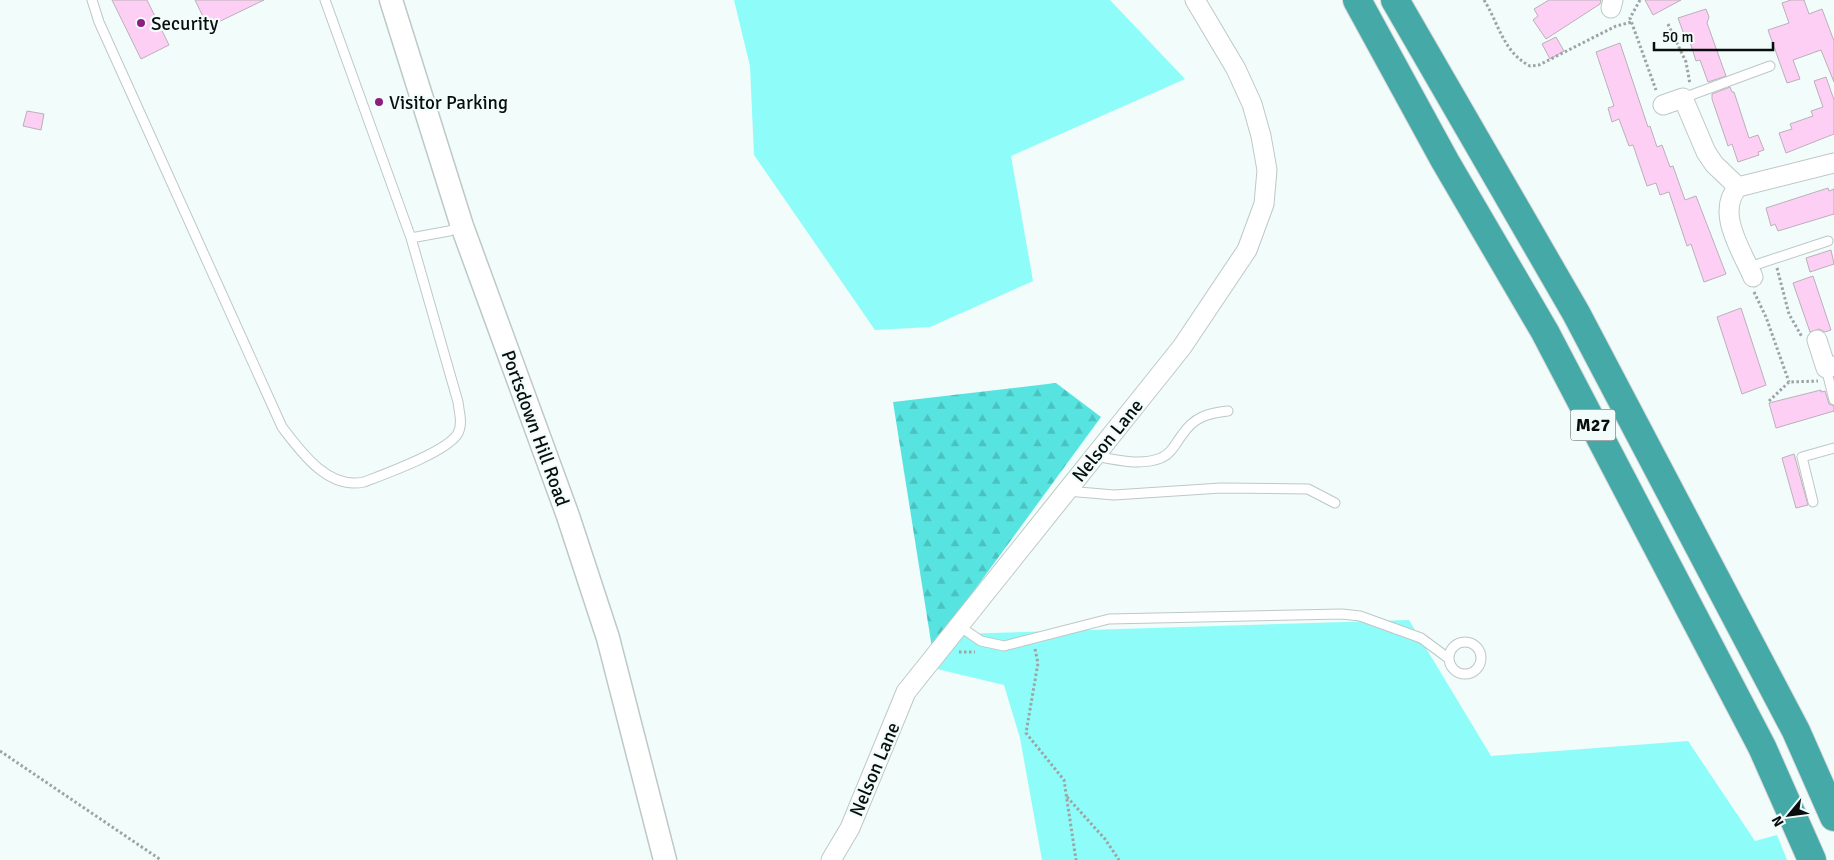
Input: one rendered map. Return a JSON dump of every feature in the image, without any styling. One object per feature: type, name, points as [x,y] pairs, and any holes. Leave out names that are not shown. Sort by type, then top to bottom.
[{"type":"highway","name":"M27","points":[[1357,0],[1450,169],[1544,332],[1762,747],[1812,860]]},
{"type":"highway","name":"M27","points":[[1395,0],[1576,313],[1796,731],[1834,817]]},
{"type":"street","name":"Portsdown Hill Road","points":[[391,0],[462,226],[572,525],[608,638],[665,860]]},
{"type":"street","name":"Nelson Lane","points":[[831,860],[850,828],[906,692],[1187,339],[1247,250],[1264,204],[1267,170],[1262,136],[1252,104],[1236,69],[1195,0]]},
{"type":"street","points":[[1663,105],[1688,96],[1706,152],[1714,164],[1738,187]]},
{"type":"street","points":[[1751,272],[1730,221],[1728,209],[1731,195],[1738,187],[1834,163]]},
{"type":"street","points":[[1817,340],[1829,371]]},
{"type":"lane","points":[[92,0],[99,22],[282,427],[303,454],[321,471],[352,484],[364,482],[434,452],[458,434],[461,421],[458,402],[411,238],[325,0]]},
{"type":"lane","points":[[1688,96],[1770,66]]},
{"type":"lane","points":[[411,238],[449,231],[462,226]]},
{"type":"lane","points":[[1751,272],[1775,258],[1828,241]]},
{"type":"lane","points":[[1829,371],[1834,400]]},
{"type":"lane","points":[[1095,456],[1146,462],[1159,459],[1175,447],[1195,419],[1208,414],[1228,411]]},
{"type":"lane","points":[[1813,502],[1802,457],[1834,448]]},
{"type":"lane","points":[[1067,491],[1114,495],[1221,488],[1308,489],[1335,503]]},
{"type":"lane","points":[[959,626],[981,641],[1004,646],[1109,619],[1342,614],[1360,616],[1421,638],[1448,658]]},
{"type":"path","points":[[1484,0],[1507,45],[1514,55],[1530,66],[1540,65],[1616,26],[1632,22]]},
{"type":"path","points":[[1640,0],[1630,18],[1663,105]]},
{"type":"path","points":[[1668,24],[1686,62],[1688,96]]},
{"type":"path","points":[[1775,258],[1789,314],[1798,333],[1806,342],[1817,340]]},
{"type":"path","points":[[1751,272],[1747,280],[1760,301],[1789,382]]},
{"type":"path","points":[[1769,401],[1789,382],[1811,382],[1829,371]]},
{"type":"path","points":[[1034,645],[1038,663],[1026,734],[1064,780],[1076,860]]},
{"type":"path","points":[[940,649],[966,653],[982,651]]},
{"type":"path","points":[[0,751],[161,860]]},
{"type":"path","points":[[1067,797],[1105,839],[1119,860]]},
{"type":"shaded area","points":[[734,0],[1110,0],[1185,79],[1011,156],[1033,281],[930,327],[875,330],[754,155],[750,66]]},
{"type":"shaded area","points":[[1409,620],[1491,756],[1688,741],[1755,841],[1777,835],[1787,860],[1042,860],[1020,738],[1004,685],[933,668],[961,634]]},
{"type":"green space","points":[[1056,383],[1101,417],[932,648],[893,402]]},
{"type":"building","name":"Security","points":[[112,0],[147,0],[169,45],[141,59]]},
{"type":"building","name":"Security","points":[[195,0],[264,0],[208,27]]},
{"type":"building","points":[[1549,0],[1601,0],[1600,4],[1546,39],[1533,20],[1538,16],[1534,9]]},
{"type":"building","points":[[1645,0],[1681,0],[1653,15]]},
{"type":"building","points":[[1791,0],[1804,0],[1809,14],[1822,9],[1834,41],[1834,82],[1821,50],[1793,60],[1800,79],[1787,83],[1768,30],[1789,23],[1782,3]]},
{"type":"building","points":[[1706,9],[1709,17],[1707,23],[1726,76],[1708,82],[1700,60],[1696,61],[1689,39],[1686,40],[1678,18]]},
{"type":"building","points":[[1556,37],[1564,51],[1550,59],[1542,44]]},
{"type":"building","points":[[1620,43],[1648,127],[1650,126],[1657,147],[1662,145],[1670,167],[1673,166],[1685,200],[1696,196],[1726,274],[1704,282],[1691,244],[1687,246],[1669,192],[1660,195],[1656,183],[1647,186],[1633,145],[1629,146],[1619,119],[1612,122],[1608,108],[1614,106],[1596,52]]},
{"type":"building","points":[[1826,77],[1834,100],[1834,134],[1786,153],[1779,133],[1792,129],[1790,124],[1813,116],[1811,111],[1823,107],[1814,81]]},
{"type":"building","points":[[1730,87],[1732,92],[1734,92],[1749,138],[1758,135],[1764,150],[1758,152],[1759,155],[1738,162],[1732,144],[1728,146],[1712,99],[1712,94]]},
{"type":"building","points":[[27,111],[44,114],[41,130],[23,126]]},
{"type":"building","points":[[1828,188],[1829,191],[1834,189],[1834,214],[1778,231],[1775,224],[1771,226],[1766,208]]},
{"type":"building","points":[[1831,250],[1834,264],[1810,272],[1806,258]]},
{"type":"building","points":[[1813,276],[1831,330],[1825,332],[1819,329],[1810,332],[1793,283]]},
{"type":"building","points":[[1741,308],[1766,385],[1742,394],[1717,317]]},
{"type":"building","points":[[1821,390],[1821,392],[1825,391],[1829,404],[1834,406],[1834,411],[1776,428],[1769,403]]},
{"type":"building","points":[[1794,454],[1808,505],[1796,508],[1782,458]]},
{"type":"place","name":"Security","points":[[141,23]]},
{"type":"place","name":"Visitor Parking","points":[[379,102]]}]
